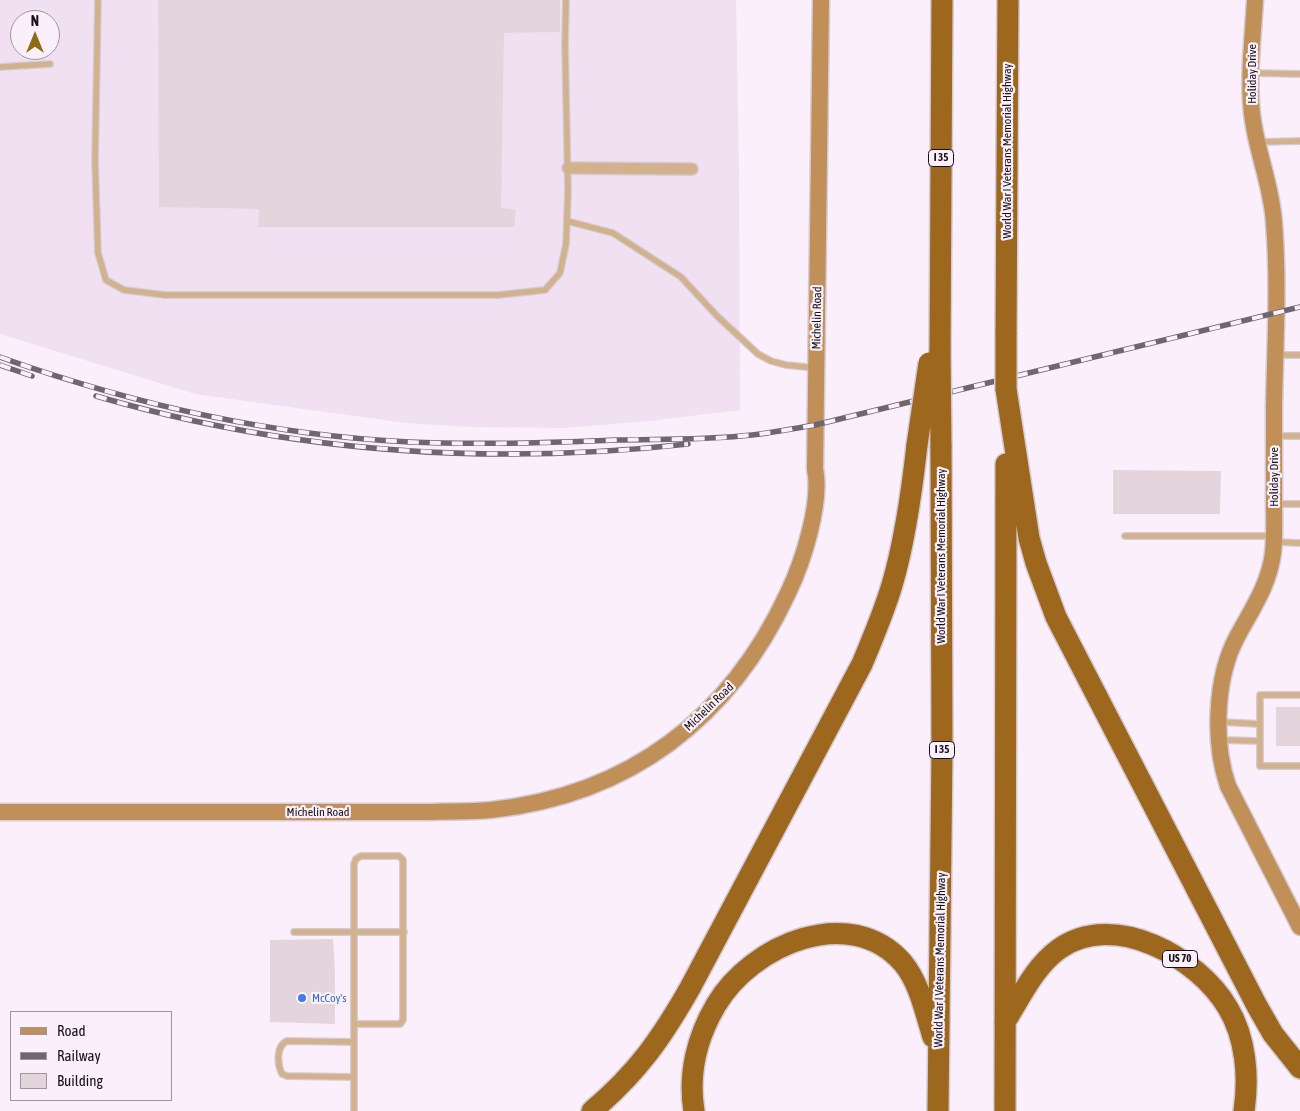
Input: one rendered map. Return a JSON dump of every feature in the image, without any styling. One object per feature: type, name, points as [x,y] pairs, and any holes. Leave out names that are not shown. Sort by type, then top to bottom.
[{"type":"highway","name":"World War I Veterans Memorial Highway","points":[[938,1111],[942,750],[941,446],[935,352],[940,316],[942,0]]},
{"type":"highway","name":"World War I Veterans Memorial Highway","points":[[1005,1111],[1009,426],[1006,389],[1006,6]]},
{"type":"highway","points":[[592,1111],[632,1074],[652,1050],[670,1023],[862,664],[880,623],[893,584],[912,490],[917,445],[935,352]]},
{"type":"highway","points":[[1009,426],[1029,538],[1056,617],[1257,1006],[1273,1034],[1300,1068]]},
{"type":"highway","points":[[694,1111],[692,1083],[697,1045],[717,1003],[740,976],[766,955],[787,944],[807,937],[836,933],[859,936],[882,946],[892,953],[914,979],[938,1054]]},
{"type":"highway","name":"US 70","points":[[1005,1023],[1035,972],[1060,948],[1072,942],[1096,935],[1124,936],[1140,939],[1172,954],[1201,975],[1216,990],[1229,1008],[1238,1032],[1247,1072],[1244,1111]]},
{"type":"street","name":"Michelin Road","points":[[0,812],[427,812],[491,810],[548,800],[575,793],[610,779],[670,743],[700,718],[740,676],[777,618],[795,578],[810,524],[817,480],[814,468],[822,0]]},
{"type":"street","name":"Holiday Drive","points":[[1255,0],[1252,73],[1253,119],[1271,197],[1274,221],[1277,312],[1274,540],[1270,570],[1260,597],[1236,638],[1227,662],[1222,682],[1219,722],[1222,769],[1228,786],[1300,927]]},
{"type":"street","points":[[568,168],[692,169]]},
{"type":"lane","points":[[98,0],[95,161],[98,252],[106,280],[124,290],[165,295],[498,295],[545,290],[560,273],[566,244],[568,168],[565,45],[566,0]]},
{"type":"lane","points":[[0,67],[50,64]]},
{"type":"lane","points":[[1252,73],[1300,74]]},
{"type":"lane","points":[[1257,143],[1300,141]]},
{"type":"lane","points":[[567,221],[613,233],[681,277],[717,316],[758,354],[771,361],[786,365],[816,368]]},
{"type":"lane","points":[[1275,355],[1300,355]]},
{"type":"lane","points":[[1274,436],[1300,436]]},
{"type":"lane","points":[[1274,504],[1300,504]]},
{"type":"lane","points":[[1125,536],[1300,542]]},
{"type":"lane","points":[[1300,695],[1260,695],[1259,724],[1260,766],[1300,766]]},
{"type":"lane","points":[[1219,722],[1259,724]]},
{"type":"lane","points":[[1220,740],[1259,741]]},
{"type":"lane","points":[[354,1024],[394,1025],[400,1024],[403,1020],[404,932],[402,860],[399,856],[361,856],[356,859],[354,864],[354,932],[354,1024],[354,1111]]},
{"type":"lane","points":[[294,932],[404,932]]},
{"type":"lane","points":[[354,1042],[287,1041],[282,1043],[279,1048],[279,1069],[282,1074],[287,1076],[354,1077]]},
{"type":"shaded area","points":[[0,0],[736,0],[740,410],[650,421],[565,428],[470,427],[406,423],[195,394],[0,334]]},
{"type":"building","points":[[158,0],[560,0],[560,32],[504,33],[501,208],[516,210],[514,227],[258,227],[259,209],[159,207]]},
{"type":"building","points":[[1113,470],[1221,471],[1220,514],[1113,514]]},
{"type":"building","points":[[1276,707],[1300,707],[1300,746],[1276,746]]},
{"type":"building","name":"McCoy's","points":[[333,939],[335,1024],[270,1022],[270,940]]},
{"type":"railway","points":[[0,357],[50,374],[151,403],[253,424],[357,438],[461,443],[539,443],[710,438],[760,434],[815,425],[1300,307]]},
{"type":"railway","points":[[0,365],[32,376]]},
{"type":"railway","points":[[96,396],[168,415],[242,430],[315,442],[389,449],[539,454],[613,451],[688,444]]},
{"type":"place","name":"McCoy's","points":[[302,998]]}]
